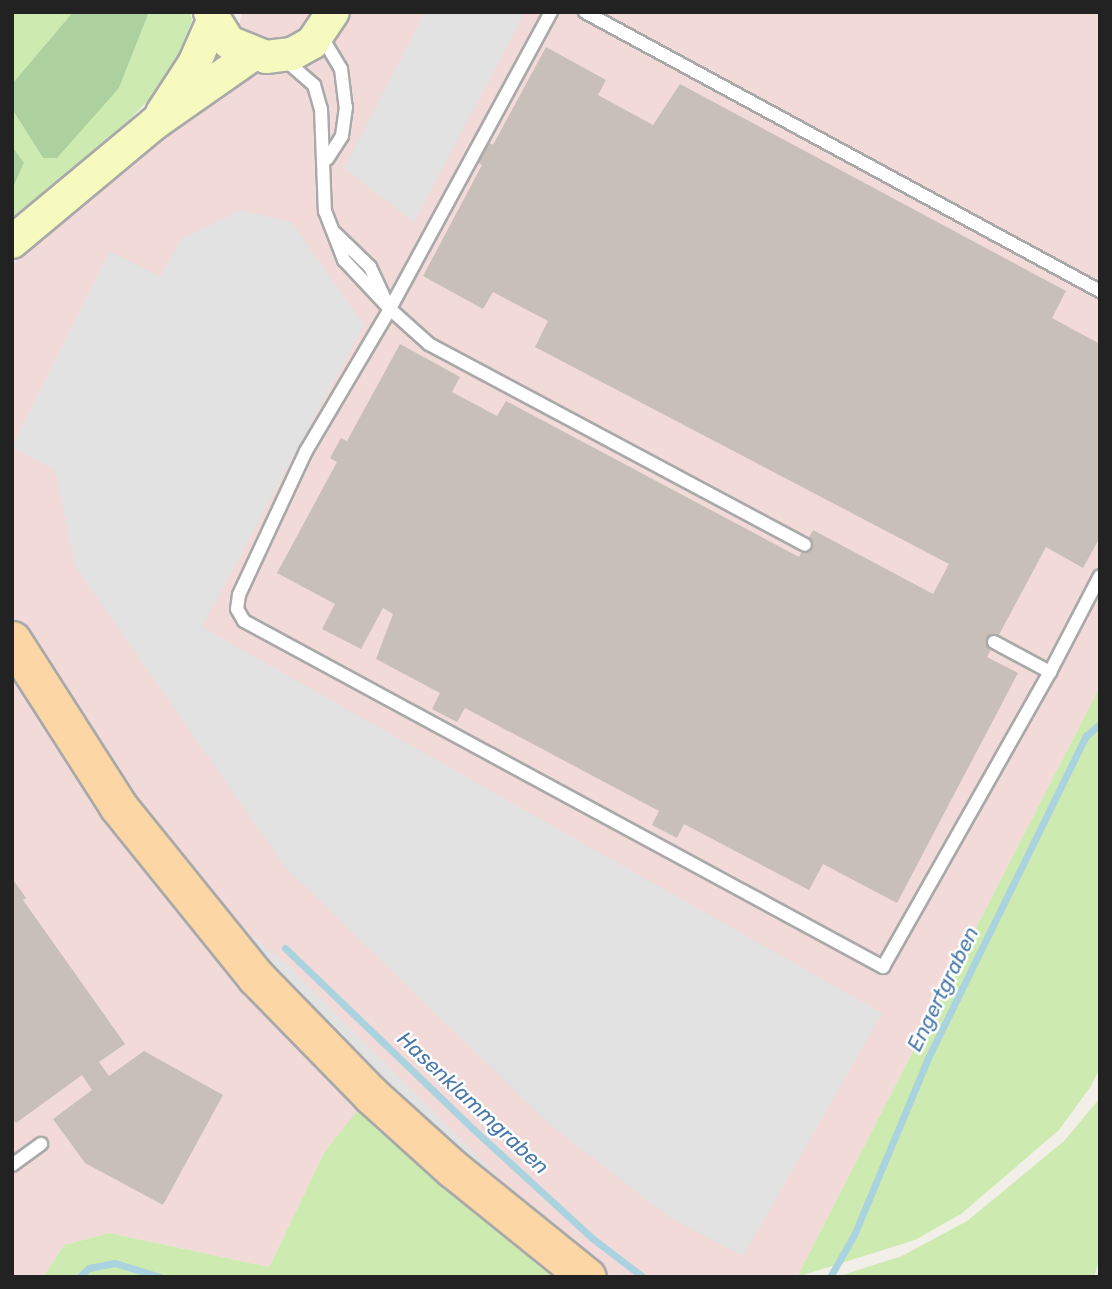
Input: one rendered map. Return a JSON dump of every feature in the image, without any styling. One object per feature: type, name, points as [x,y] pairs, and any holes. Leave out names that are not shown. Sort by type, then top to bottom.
[{"type":"main road","points":[[212,16],[229,42],[267,56]]},
{"type":"main road","points":[[156,123],[194,64],[212,16]]},
{"type":"main road","points":[[13,241],[156,123],[267,56],[303,49],[326,23]]},
{"type":"main road","points":[[12,640],[118,806],[256,977],[371,1095],[453,1169],[587,1277]]},
{"type":"lane","points":[[551,12],[390,309],[306,451],[239,595],[237,610],[244,621],[883,967],[1050,672],[1100,576]]},
{"type":"lane","points":[[585,12],[1100,290]]},
{"type":"lane","points":[[326,23],[341,69],[346,107],[342,136],[327,159]]},
{"type":"lane","points":[[267,56],[314,85],[327,159],[325,211],[335,233],[370,267],[390,309],[429,344],[804,545]]},
{"type":"lane","points":[[994,642],[1050,672]]},
{"type":"lane","points":[[12,1165],[41,1144]]},
{"type":"shaded area","points":[[242,12],[1100,12],[1100,686],[797,1277],[612,1277],[554,1234],[393,1072],[325,1151],[269,1267],[109,1233],[64,1245],[43,1277],[12,1277],[12,265],[112,178],[238,28]]},
{"type":"shaded area","points":[[425,12],[525,12],[414,222],[344,168]]},
{"type":"shaded area","points":[[240,210],[291,222],[364,325],[202,627],[882,1013],[743,1256],[669,1217],[549,1124],[285,867],[75,566],[55,470],[12,447],[110,251],[160,277],[181,239]]},
{"type":"shaded area","points":[[212,903],[289,966],[554,1234],[380,1085]]},
{"type":"green space","points":[[12,12],[73,12],[12,84]]},
{"type":"green space","points":[[73,12],[149,12],[119,88],[57,158],[43,158],[12,109],[12,84]]},
{"type":"green space","points":[[149,12],[190,12],[192,21],[168,80],[94,156],[12,219],[12,190],[24,163],[12,146],[12,109],[43,158],[119,88]]},
{"type":"green space","points":[[12,146],[24,163],[12,190]]},
{"type":"green space","points":[[1100,686],[1100,1068],[1091,1086],[1059,1130],[961,1214],[915,1240],[797,1277]]},
{"type":"green space","points":[[1100,1098],[1100,1258],[1094,1277],[836,1277],[902,1256],[967,1221],[1064,1141]]},
{"type":"green space","points":[[362,1105],[566,1277],[43,1277],[64,1245],[109,1233],[269,1267],[325,1151]]},
{"type":"building","points":[[546,47],[606,80],[598,95],[653,125],[680,84],[1066,291],[1052,318],[1100,344],[1100,537],[1083,568],[1046,547],[987,657],[1018,673],[897,903],[823,864],[809,890],[684,824],[677,838],[652,825],[659,811],[465,708],[457,722],[432,709],[440,693],[376,659],[393,614],[383,608],[361,649],[322,629],[335,604],[277,573],[337,462],[330,458],[341,438],[347,441],[400,344],[460,377],[452,392],[497,416],[506,401],[799,557],[813,530],[933,594],[949,564],[535,347],[548,321],[493,292],[483,309],[423,276],[482,165],[476,161],[486,141],[493,145]]},
{"type":"building","points":[[12,878],[26,898],[23,900],[125,1044],[99,1062],[109,1076],[144,1051],[223,1095],[163,1205],[85,1163],[53,1119],[92,1090],[82,1075],[16,1123],[12,1118]]},
{"type":"waterway","name":"Engertgraben","points":[[830,1277],[854,1235],[928,1058],[1086,736],[1100,724]]},
{"type":"waterway","name":"Hasenklammgraben","points":[[285,948],[472,1128],[592,1238],[643,1277]]},
{"type":"waterway","points":[[79,1277],[89,1268],[115,1263],[160,1277]]}]
